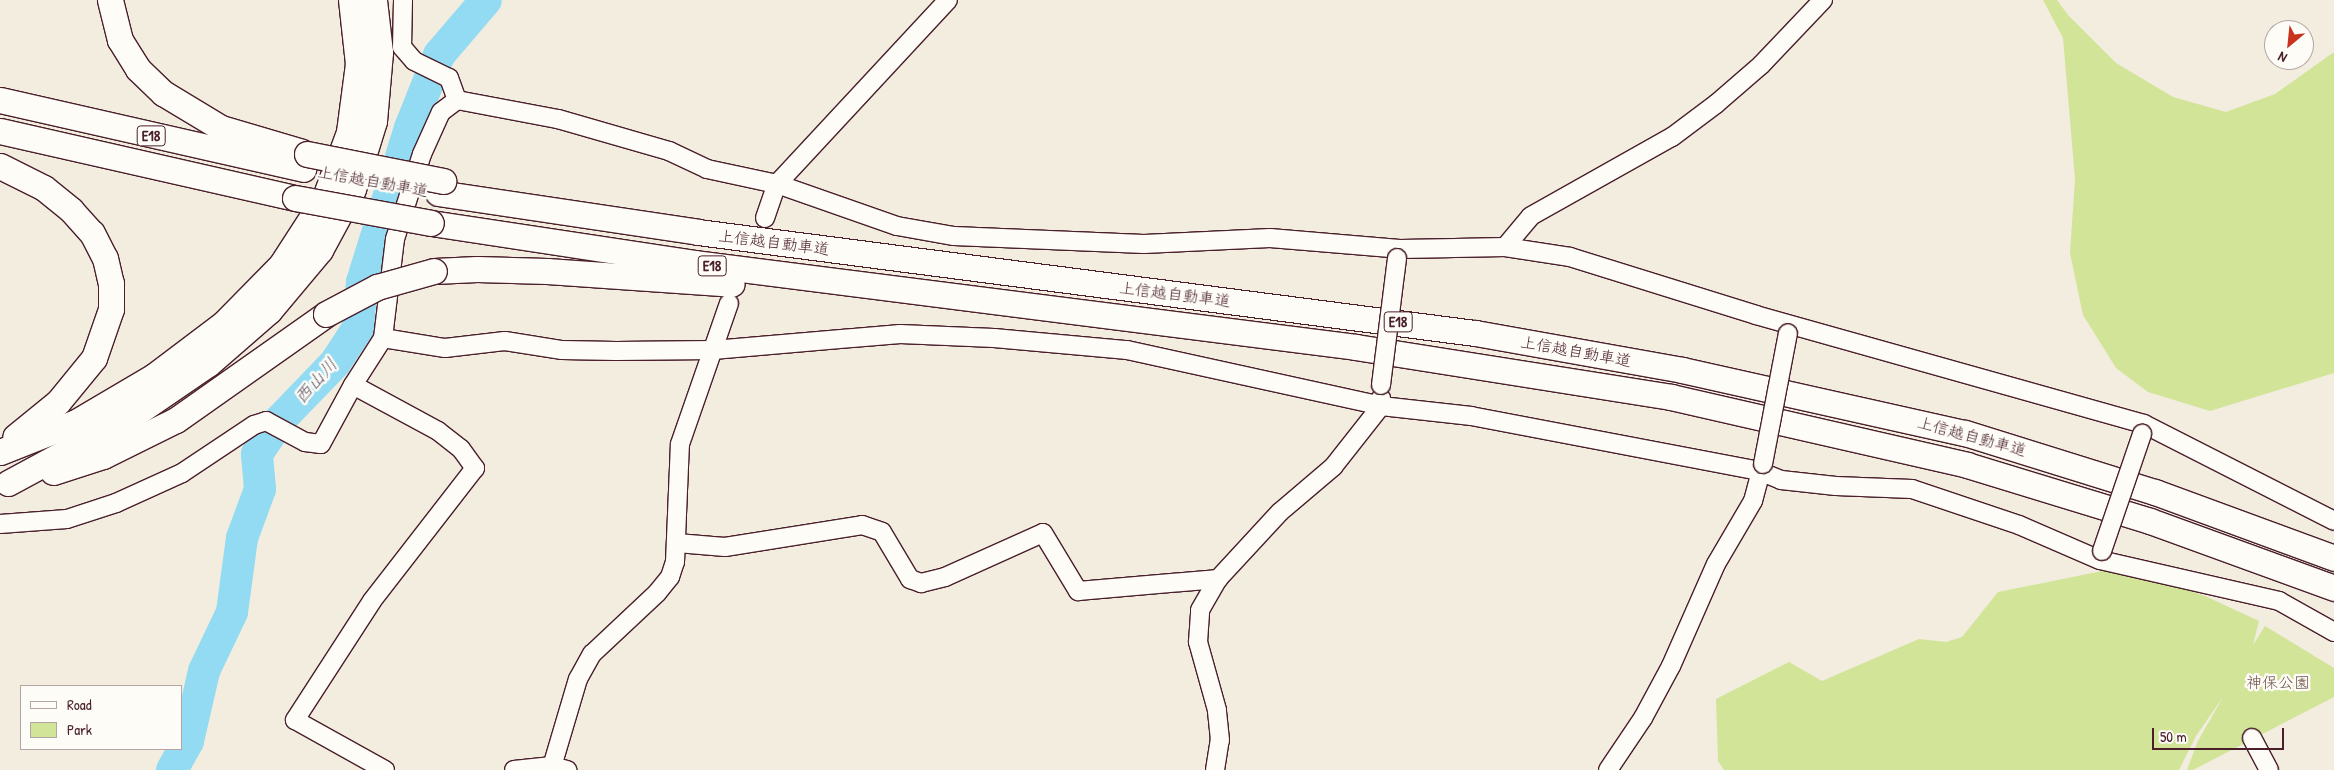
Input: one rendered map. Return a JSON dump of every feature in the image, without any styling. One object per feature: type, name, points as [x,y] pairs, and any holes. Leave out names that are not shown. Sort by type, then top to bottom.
[{"type":"highway","points":[[110,0],[120,40],[138,69],[163,93],[221,128],[305,161]]},
{"type":"highway","points":[[0,452],[76,422],[154,376],[224,323],[281,265],[325,197],[349,132],[358,64],[351,0]]},
{"type":"highway","points":[[4,484],[132,416],[208,364],[269,311],[320,250],[353,189],[374,121],[380,52],[374,0]]},
{"type":"highway","name":"上信越自動車道","points":[[0,100],[569,214],[1466,332],[1789,392],[1956,431],[2051,458],[2236,520],[2334,558]]},
{"type":"highway","name":"上信越自動車道","points":[[0,131],[294,198],[431,223],[694,263],[1465,362],[1671,397],[1958,462],[2049,489],[2238,551],[2334,588]]},
{"type":"highway","points":[[0,166],[44,188],[71,210],[92,233],[105,258],[111,283],[111,309],[94,358],[58,402],[35,424],[0,445]]},
{"type":"highway","points":[[4,484],[103,456],[161,428],[212,395],[326,314],[377,287],[434,272],[477,269],[547,272],[994,302]]},
{"type":"street","points":[[403,0],[402,47],[414,62],[449,78],[457,100]]},
{"type":"street","points":[[765,218],[776,184],[948,0]]},
{"type":"street","points":[[1506,247],[1531,216],[1672,137],[1716,104],[1761,66],[1823,0]]},
{"type":"street","points":[[0,524],[67,519],[116,503],[182,473],[254,425],[266,421],[305,442],[321,444],[353,385],[383,338],[395,239],[422,154],[441,112],[457,100],[558,119],[669,151],[707,169],[776,184],[897,226],[954,236],[1144,244],[1270,238],[1398,253],[1506,247],[1570,256],[1756,315],[1790,328],[2143,429],[2334,521]]},
{"type":"street","points":[[1215,770],[1220,740],[1217,710],[1198,642],[1200,610],[1218,579],[1280,512],[1333,466],[1380,406],[1381,384],[1398,253]]},
{"type":"street","points":[[514,770],[557,769],[582,671],[592,654],[670,577],[678,543],[680,444],[729,303]]},
{"type":"street","points":[[1608,770],[1643,718],[1670,666],[1716,564],[1753,500],[1790,328]]},
{"type":"street","points":[[383,338],[445,348],[505,341],[562,350],[713,350],[900,334],[1053,342],[1126,350],[1380,406],[1471,416],[1761,467],[1790,481],[1912,489],[2019,525],[2101,556],[2279,601],[2334,632]]},
{"type":"street","points":[[353,385],[438,431],[461,449],[475,468],[372,602],[295,720],[385,770]]},
{"type":"street","points":[[2101,556],[2143,429]]},
{"type":"street","points":[[678,543],[725,548],[862,525],[882,532],[910,579],[921,583],[945,577],[1044,533],[1078,591],[1218,579]]},
{"type":"street","points":[[2252,738],[2270,770]]},
{"type":"green space","points":[[2043,0],[2057,0],[2068,15],[2116,63],[2173,97],[2226,112],[2275,94],[2309,70],[2314,70],[2314,66],[2334,52],[2334,373],[2210,411],[2148,392],[2116,368],[2083,315],[2070,253],[2075,179],[2063,38]]},
{"type":"green space","name":"神保公園","points":[[2122,567],[2205,596],[2259,621],[2253,645],[2265,626],[2334,668],[2334,697],[2193,770],[2187,770],[2198,741],[2223,697],[2196,736],[2179,770],[1724,770],[1718,761],[1716,699],[1789,662],[1822,681],[1919,639],[1946,642],[1962,637],[1998,592]]},
{"type":"waterway","name":"西山川","points":[[172,770],[188,741],[204,671],[232,612],[242,538],[260,489],[257,454],[280,420],[335,363],[358,328],[362,282],[410,128],[439,55],[486,0]]}]
